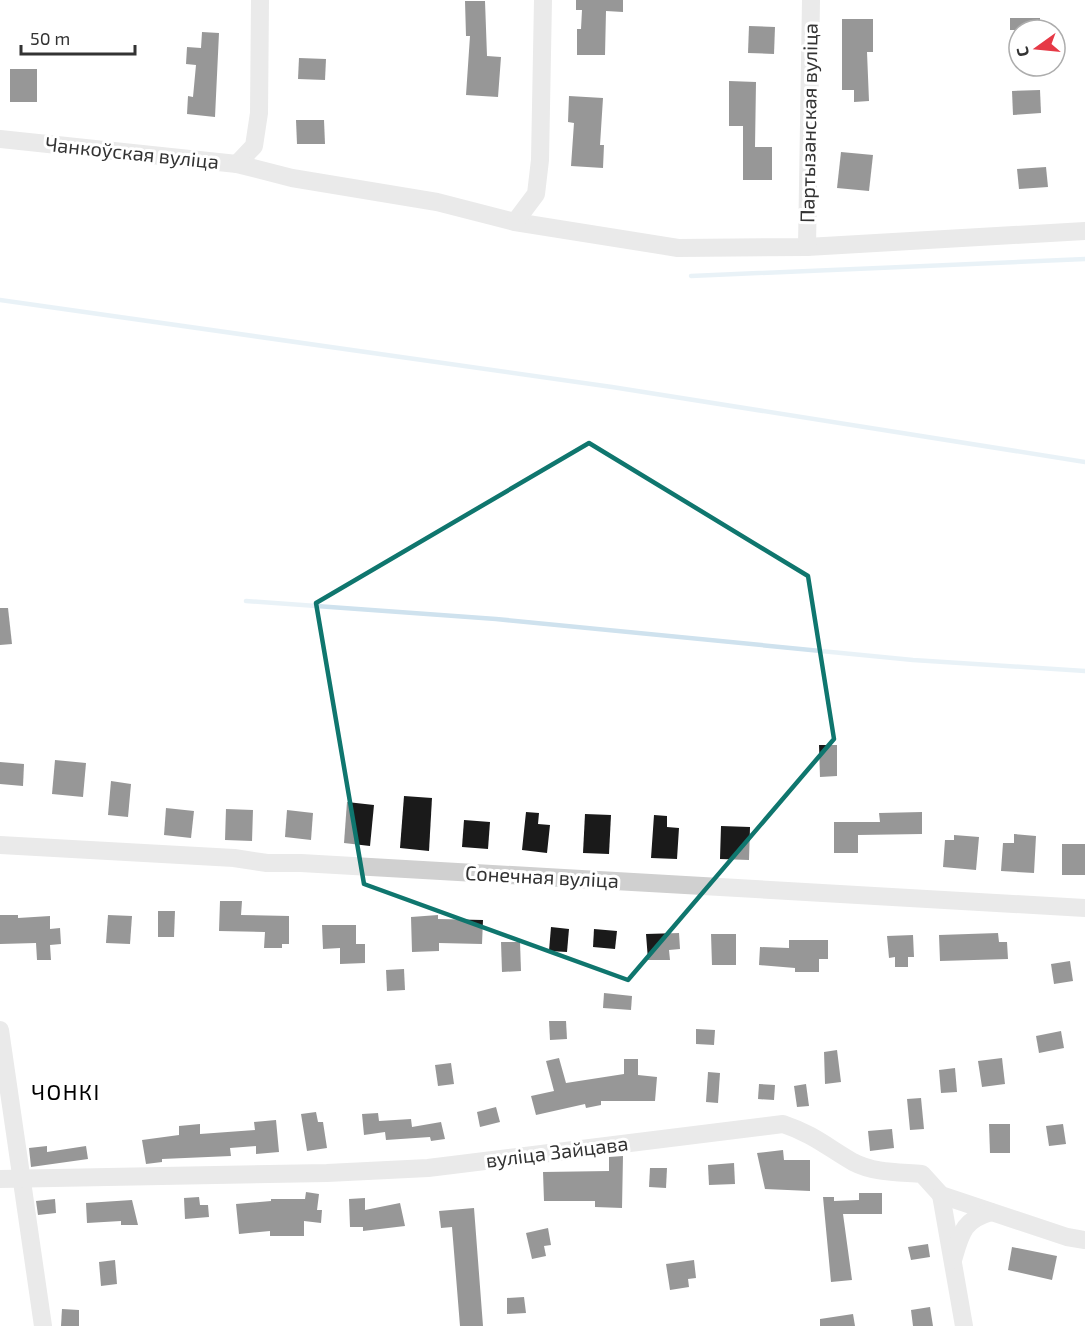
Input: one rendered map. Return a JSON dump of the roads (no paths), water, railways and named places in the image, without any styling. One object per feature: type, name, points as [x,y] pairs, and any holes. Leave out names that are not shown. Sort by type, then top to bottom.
[{"type":"street","name":"Чанкоўская вуліца","points":[[0,139],[237,164],[254,146],[256,135],[259,113],[260,0]]},
{"type":"street","points":[[515,222],[536,194],[540,160],[543,0]]},
{"type":"street","name":"Партызанская вуліца","points":[[807,247],[811,0]]},
{"type":"street","points":[[237,164],[292,178],[437,202],[515,222],[678,248],[807,247],[1085,231]]},
{"type":"street","name":"Сонечная вуліца","points":[[0,845],[234,858],[267,863],[313,863],[1085,908]]},
{"type":"street","points":[[0,1030],[44,1326]]},
{"type":"street","name":"вуліца Зайцава","points":[[0,1179],[327,1173],[428,1168],[783,1124],[809,1133],[854,1162],[879,1171],[922,1174],[941,1195],[1067,1237],[1085,1240]]},
{"type":"street","points":[[941,1195],[964,1326]]},
{"type":"street","points":[[952,1264],[961,1233],[973,1217],[992,1212]]},
{"type":"waterway","points":[[691,276],[1085,259]]},
{"type":"waterway","points":[[0,300],[612,387],[1085,462]]},
{"type":"waterway","points":[[246,601],[496,619],[913,660],[1085,671]]},
{"type":"district","name":"ЧОНКІ","points":[[66,1092]]}]
